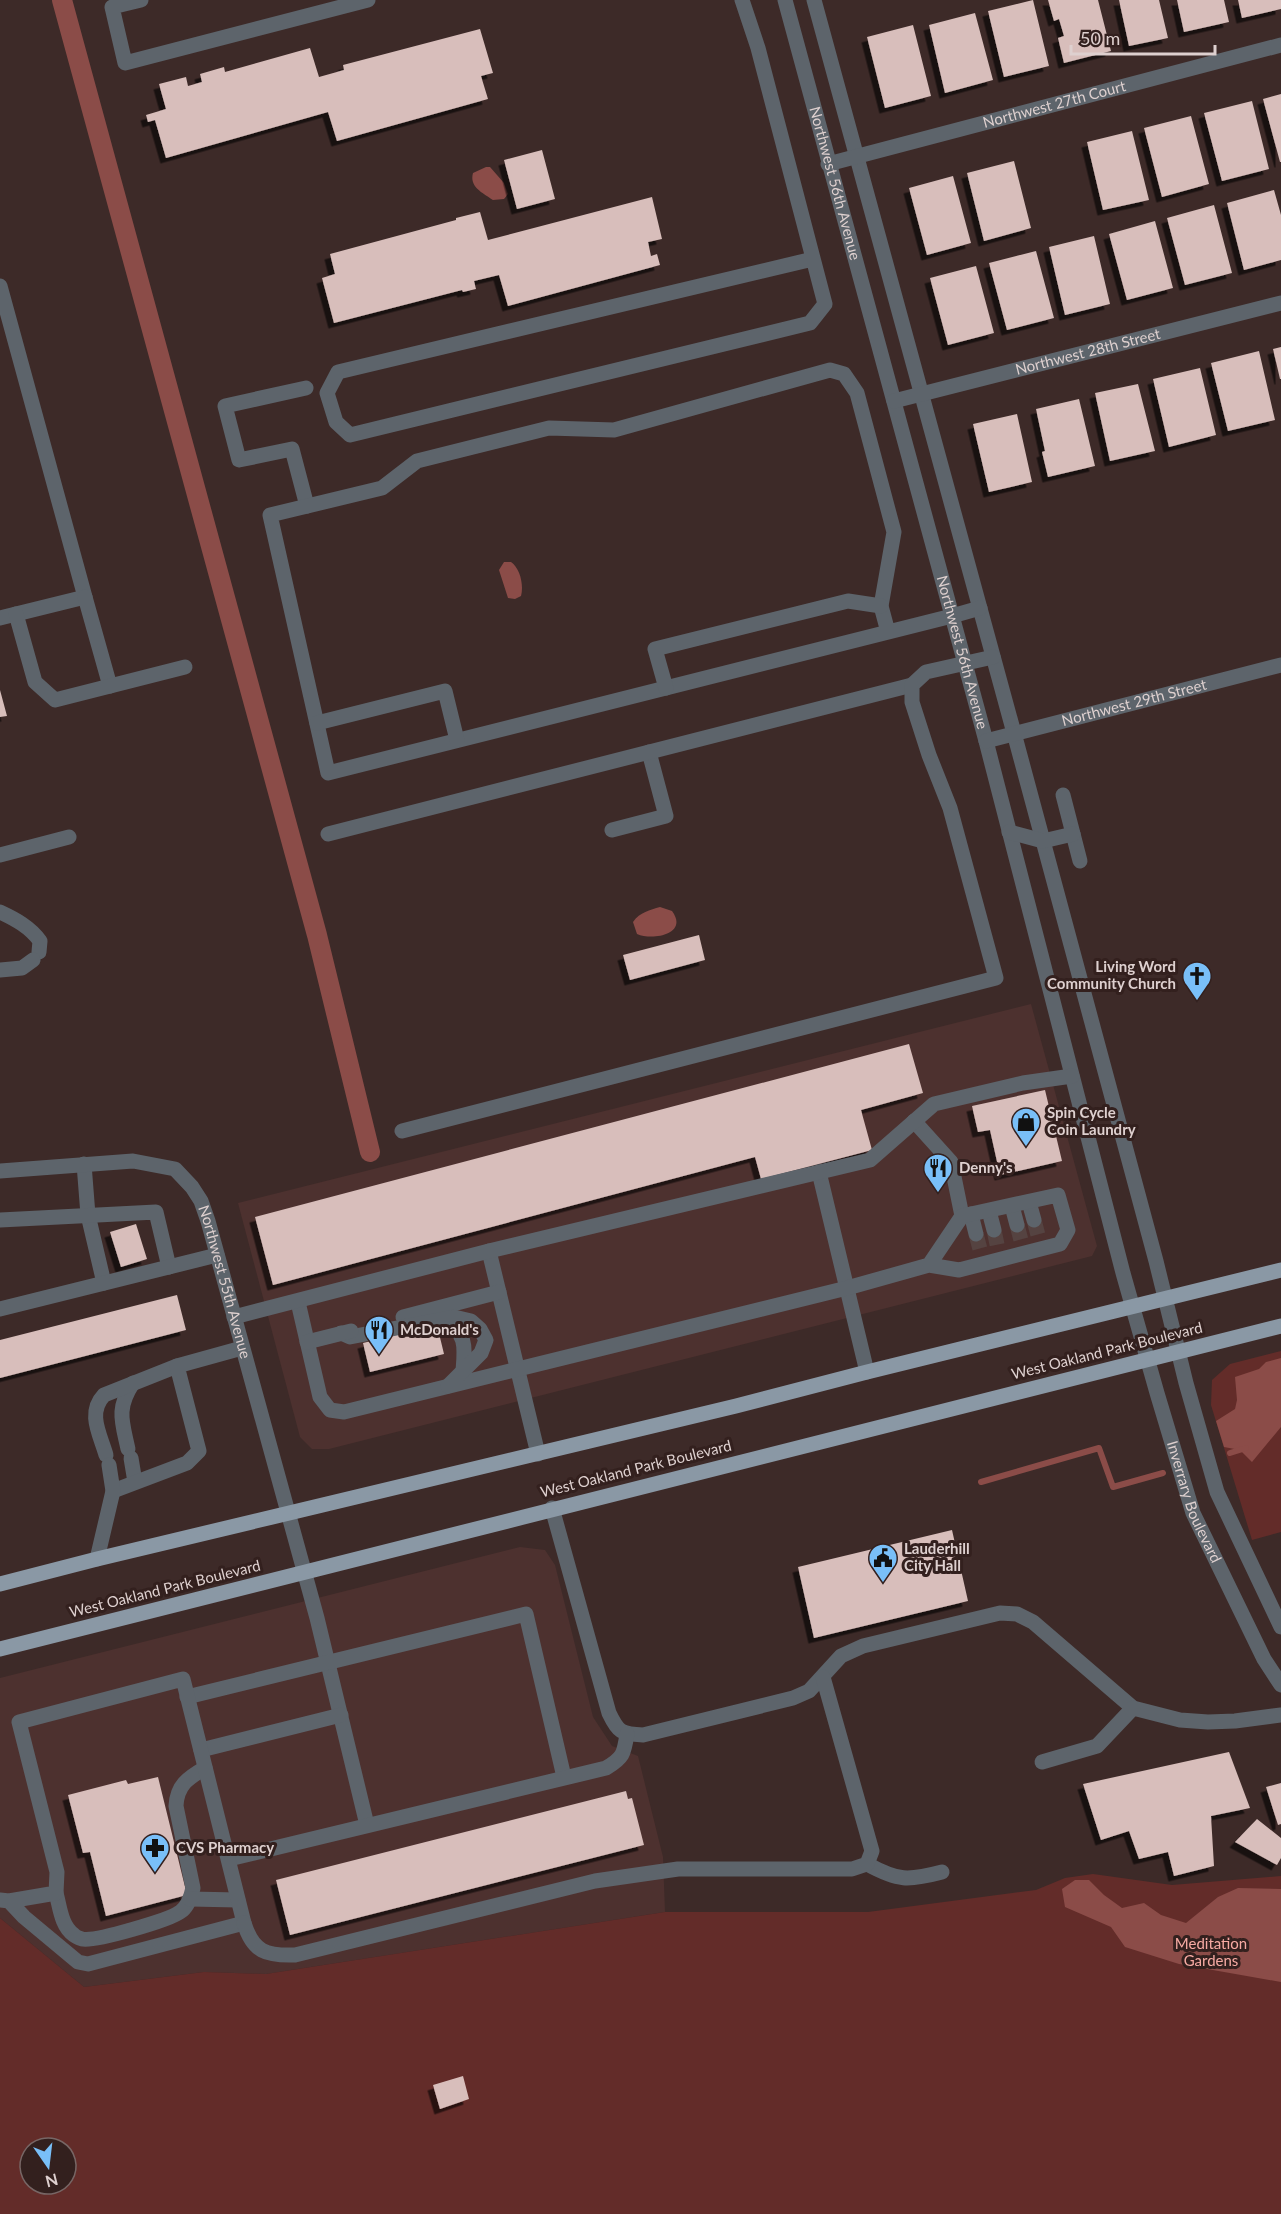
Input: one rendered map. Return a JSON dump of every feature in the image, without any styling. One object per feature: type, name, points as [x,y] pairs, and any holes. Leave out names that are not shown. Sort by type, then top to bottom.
[{"type":"main road","points":[[0,1584],[736,1406],[1281,1270]]},
{"type":"main road","name":"West Oakland Park Boulevard","points":[[0,1649],[1281,1326]]},
{"type":"street","points":[[141,0],[112,7],[125,63],[368,0]]},
{"type":"street","points":[[742,0],[758,48],[813,258],[825,304],[810,323],[350,435],[336,422],[327,393],[338,372],[813,258]]},
{"type":"street","name":"Northwest 56th Avenue","points":[[785,0],[986,741],[1133,1306]]},
{"type":"street","name":"Northwest 56th Avenue","points":[[814,0],[1165,1299]]},
{"type":"street","name":"Northwest 27th Court","points":[[828,164],[1281,45]]},
{"type":"street","points":[[0,286],[110,686]]},
{"type":"street","name":"Northwest 28th Street","points":[[894,401],[1281,303]]},
{"type":"street","points":[[888,632],[881,606],[894,532],[857,393],[844,374],[830,370],[614,430],[549,428],[417,461],[382,488],[270,515],[328,773],[952,616],[980,608]]},
{"type":"street","points":[[306,388],[225,406],[239,460],[292,448],[307,506]]},
{"type":"street","points":[[0,618],[85,597]]},
{"type":"street","points":[[666,688],[655,649],[848,602],[881,606]]},
{"type":"street","points":[[16,614],[35,682],[55,700],[184,667]]},
{"type":"street","points":[[328,834],[912,685],[926,672],[993,657]]},
{"type":"street","name":"Northwest 29th Street","points":[[986,741],[1281,665]]},
{"type":"street","points":[[402,1131],[996,978],[950,808],[929,755],[912,702],[912,685]]},
{"type":"street","points":[[317,723],[445,691],[457,740]]},
{"type":"street","points":[[612,830],[666,816],[649,752]]},
{"type":"street","points":[[1063,795],[1080,861]]},
{"type":"street","points":[[1009,832],[1043,841],[1073,834]]},
{"type":"street","points":[[0,855],[69,837]]},
{"type":"street","points":[[0,912],[35,933],[40,941],[36,956],[22,968],[0,970]]},
{"type":"street","points":[[234,1317],[489,1251],[870,1160],[934,1104],[1023,1083],[1072,1076]]},
{"type":"street","points":[[914,1121],[951,1162],[967,1215],[976,1234]]},
{"type":"street","name":"Northwest 55th Avenue","points":[[0,1171],[133,1161],[176,1169],[192,1186],[201,1201],[328,1662],[367,1825]]},
{"type":"street","points":[[84,1164],[88,1215],[104,1283]]},
{"type":"street","points":[[819,1172],[867,1372]]},
{"type":"street","points":[[298,1302],[320,1397],[330,1410],[344,1412],[847,1288],[929,1265],[959,1270],[982,1258],[1041,1244],[1060,1244],[1068,1230],[1058,1196],[967,1215],[929,1265]]},
{"type":"street","points":[[1029,1202],[1034,1220]]},
{"type":"street","points":[[1012,1206],[1017,1225]]},
{"type":"street","points":[[989,1210],[994,1230]]},
{"type":"street","points":[[0,1220],[156,1212],[169,1268]]},
{"type":"street","points":[[489,1251],[538,1454]]},
{"type":"street","points":[[0,1309],[217,1255]]},
{"type":"street","points":[[307,1342],[499,1292]]},
{"type":"street","name":"Inverrary Boulevard","points":[[1165,1299],[1217,1492],[1281,1627]]},
{"type":"street","name":"Inverrary Boulevard","points":[[1133,1306],[1193,1513],[1263,1659],[1281,1685]]},
{"type":"street","points":[[341,1333],[350,1337],[454,1317],[471,1321],[480,1329],[486,1340],[481,1353],[448,1386]]},
{"type":"street","points":[[445,1318],[461,1334],[465,1347],[463,1371]]},
{"type":"street","points":[[97,1559],[113,1491],[108,1460],[94,1414],[97,1402],[104,1395],[177,1366],[242,1348]]},
{"type":"street","points":[[113,1491],[187,1463],[200,1451],[177,1366]]},
{"type":"street","points":[[133,1383],[126,1394],[120,1415],[135,1482]]},
{"type":"street","points":[[552,1508],[609,1713],[617,1729],[627,1734],[642,1736],[793,1698],[809,1691],[842,1656],[863,1646],[1000,1613],[1017,1614],[1033,1622],[1133,1708],[1180,1720],[1208,1722],[1281,1715]]},
{"type":"street","points":[[187,1697],[526,1614],[564,1777]]},
{"type":"street","points":[[822,1677],[872,1851],[867,1864]]},
{"type":"street","points":[[205,1768],[185,1780],[177,1794],[176,1806],[193,1888],[190,1899],[181,1911],[167,1919],[95,1938],[83,1939],[73,1935],[65,1926],[56,1893],[57,1872],[19,1722],[183,1679],[248,1938],[273,1956],[295,1955],[595,1881],[678,1869],[852,1869],[867,1864],[890,1876],[918,1878],[942,1872]]},
{"type":"street","points":[[1042,1762],[1097,1746],[1133,1708]]},
{"type":"street","points":[[201,1750],[341,1715]]},
{"type":"street","points":[[229,1859],[606,1768],[620,1760],[625,1749],[627,1734]]},
{"type":"street","points":[[4,1900],[56,1893]]},
{"type":"street","points":[[190,1899],[238,1900]]},
{"type":"street","points":[[4,1900],[78,1962],[88,1964],[244,1923]]},
{"type":"street","points":[[68,1953],[83,1939]]},
{"type":"shaded area","points":[[490,167],[504,183],[508,194],[504,199],[493,200],[475,186],[473,173]]},
{"type":"shaded area","points":[[504,562],[511,562],[521,577],[521,596],[515,599],[508,598],[499,570]]},
{"type":"shaded area","points":[[660,907],[672,911],[676,919],[673,930],[667,934],[652,937],[637,934],[633,922],[645,912]]},
{"type":"shaded area","points":[[1031,1004],[1097,1246],[1092,1256],[329,1449],[312,1449],[300,1437],[238,1203]]},
{"type":"shaded area","points":[[1281,1358],[1281,1427],[1252,1462],[1240,1450],[1224,1447],[1216,1421],[1235,1409],[1237,1400],[1235,1377],[1259,1369],[1266,1362]]},
{"type":"shaded area","points":[[520,1547],[545,1550],[555,1565],[593,1717],[612,1746],[638,1756],[663,1857],[665,1912],[266,1974],[204,1972],[84,1987],[0,1918],[0,1678]]},
{"type":"shaded area","points":[[1075,1880],[1089,1880],[1122,1908],[1144,1903],[1161,1915],[1186,1923],[1218,1897],[1238,1888],[1281,1889],[1281,1982],[1179,1964],[1125,1947],[1111,1927],[1065,1907],[1062,1889]]},
{"type":"green space","points":[[1281,1351],[1281,1532],[1252,1540],[1211,1405],[1212,1380],[1230,1364]]},
{"type":"green space","name":"Meditation Gardens","points":[[1093,1874],[1172,1885],[1281,1876],[1281,2214],[0,2214],[0,1918],[84,1987],[204,1972],[266,1974],[665,1912],[868,1912],[1036,1890],[1065,1878]]},
{"type":"building","points":[[1033,0],[1049,66],[1004,77],[988,11]]},
{"type":"building","points":[[1048,0],[1098,0],[1111,51],[1064,63],[1058,38],[1064,36],[1059,19],[1054,21]]},
{"type":"building","points":[[1119,0],[1159,0],[1168,38],[1129,46]]},
{"type":"building","points":[[1177,0],[1224,0],[1229,22],[1184,32]]},
{"type":"building","points":[[1238,0],[1281,0],[1281,9],[1242,18]]},
{"type":"building","points":[[975,13],[993,80],[945,93],[929,25]]},
{"type":"building","points":[[913,25],[931,96],[885,108],[867,37]]},
{"type":"building","points":[[480,29],[493,73],[481,76],[488,99],[337,141],[328,112],[166,158],[155,120],[148,122],[146,115],[166,109],[159,84],[186,77],[188,86],[202,82],[200,74],[224,67],[225,72],[310,48],[319,77],[344,70],[343,65]]},
{"type":"building","points":[[1281,94],[1281,162],[1280,162],[1263,99]]},
{"type":"building","points":[[1252,101],[1269,169],[1222,181],[1204,113]]},
{"type":"building","points":[[1191,116],[1209,184],[1162,197],[1144,128]]},
{"type":"building","points":[[1132,131],[1149,200],[1103,210],[1087,142]]},
{"type":"building","points":[[542,150],[555,199],[517,209],[504,160]]},
{"type":"building","points":[[1014,161],[1031,228],[984,241],[967,173]]},
{"type":"building","points":[[953,176],[971,243],[927,255],[909,188]]},
{"type":"building","points":[[1274,190],[1281,215],[1281,260],[1244,270],[1227,203]]},
{"type":"building","points":[[652,197],[662,239],[648,242],[651,256],[657,254],[660,265],[508,306],[499,275],[474,281],[476,289],[463,292],[462,290],[334,323],[322,278],[335,274],[330,254],[480,212],[488,240]]},
{"type":"building","points":[[1214,205],[1232,273],[1185,285],[1167,218]]},
{"type":"building","points":[[1155,221],[1173,288],[1127,300],[1109,234]]},
{"type":"building","points":[[1094,236],[1110,304],[1065,315],[1049,247]]},
{"type":"building","points":[[1036,251],[1054,318],[1007,330],[989,263]]},
{"type":"building","points":[[976,266],[994,333],[948,345],[930,278]]},
{"type":"building","points":[[1281,347],[1281,379],[1280,379],[1273,349]]},
{"type":"building","points":[[1259,351],[1275,420],[1228,431],[1211,363]]},
{"type":"building","points":[[1200,368],[1216,435],[1169,447],[1153,379]]},
{"type":"building","points":[[1138,384],[1155,451],[1110,461],[1095,393]]},
{"type":"building","points":[[1079,399],[1095,466],[1048,477],[1036,409]]},
{"type":"building","points":[[1017,414],[1032,482],[989,492],[973,424]]},
{"type":"building","points":[[0,690],[7,716],[0,717]]},
{"type":"building","points":[[699,935],[705,960],[630,980],[623,955]]},
{"type":"building","points":[[909,1044],[923,1093],[861,1110],[872,1150],[761,1179],[755,1157],[273,1285],[255,1217]]},
{"type":"building","name":"Spin Cycle Coin Laundry","points":[[1045,1090],[1062,1161],[1000,1175],[990,1130],[978,1132],[972,1106]]},
{"type":"building","points":[[136,1224],[147,1259],[121,1267],[110,1232]]},
{"type":"building","points":[[177,1295],[186,1330],[0,1378],[0,1340]]},
{"type":"building","points":[[437,1325],[444,1354],[370,1372],[363,1343]]},
{"type":"building","name":"Lauderhill City Hall","points":[[952,1530],[968,1601],[814,1638],[798,1567]]},
{"type":"building","points":[[1229,1752],[1250,1808],[1211,1816],[1214,1866],[1174,1876],[1168,1852],[1139,1859],[1129,1831],[1101,1840],[1083,1784]]},
{"type":"building","name":"CVS Pharmacy","points":[[158,1777],[187,1895],[106,1916],[90,1852],[83,1853],[68,1795],[126,1780],[128,1784]]},
{"type":"building","points":[[1281,1783],[1281,1824],[1278,1825],[1266,1787]]},
{"type":"building","points":[[626,1791],[628,1799],[632,1798],[644,1845],[290,1935],[276,1880]]},
{"type":"building","points":[[1257,1819],[1281,1838],[1281,1858],[1277,1865],[1235,1842]]},
{"type":"building","points":[[463,2076],[469,2099],[440,2109],[433,2085]]},
{"type":"waterway","points":[[62,0],[317,935],[370,1152]]},
{"type":"waterway","points":[[981,1482],[1099,1448],[1113,1487],[1163,1473]]},
{"type":"waterway","points":[[1230,1453],[1246,1448]]},
{"type":"tunnel","points":[[1034,1220],[1039,1239]]},
{"type":"tunnel","points":[[1017,1225],[1022,1244]]},
{"type":"tunnel","points":[[994,1230],[998,1249]]},
{"type":"tunnel","points":[[976,1234],[981,1253]]},
{"type":"place","name":"Living Word Community Church","points":[[1197,1002]]},
{"type":"place","name":"Spin Cycle Coin Laundry","points":[[1026,1148]]},
{"type":"place","name":"Denny's","points":[[938,1194]]},
{"type":"place","name":"McDonald's","points":[[379,1356]]},
{"type":"place","name":"Lauderhill City Hall","points":[[883,1584]]},
{"type":"place","name":"CVS Pharmacy","points":[[155,1874]]}]
